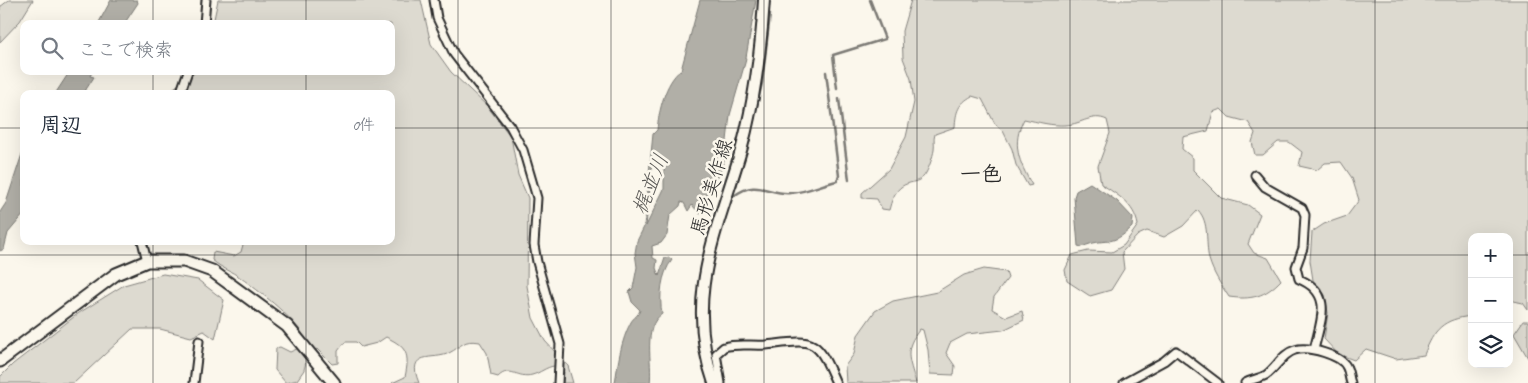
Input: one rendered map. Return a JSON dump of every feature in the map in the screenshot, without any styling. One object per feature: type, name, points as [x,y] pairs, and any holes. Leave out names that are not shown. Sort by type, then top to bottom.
[{"type":"main road","name":"馬形美作線","points":[[714,383],[702,339],[702,290],[710,250],[752,108],[764,0]]},
{"type":"main road","points":[[0,361],[102,282],[133,265],[147,261],[184,261],[196,264],[218,275],[287,326],[334,383]]},
{"type":"street","points":[[434,0],[444,36],[454,54],[510,126],[523,150],[537,198],[538,210],[534,245],[537,262],[560,344],[558,383]]},
{"type":"street","points":[[204,20],[205,1]]},
{"type":"street","points":[[181,90],[187,75]]},
{"type":"street","points":[[1255,175],[1258,181],[1265,187],[1302,208],[1305,215],[1303,248],[1296,268],[1299,280],[1316,288],[1322,298],[1321,315],[1314,350]]},
{"type":"street","points":[[143,245],[147,261]]},
{"type":"street","points":[[721,383],[716,354],[724,347],[793,340],[811,344],[819,350],[825,358],[836,383]]},
{"type":"street","points":[[194,383],[199,341]]},
{"type":"street","points":[[1245,383],[1267,374],[1294,350],[1322,351],[1347,367],[1351,383]]},
{"type":"street","points":[[1124,383],[1164,361],[1176,351],[1218,383]]},
{"type":"shaded area","points":[[9,0],[33,0],[20,21],[0,42],[0,7]]},
{"type":"shaded area","points":[[218,0],[421,0],[431,44],[451,72],[487,106],[511,137],[518,175],[528,198],[527,286],[533,318],[545,341],[568,366],[573,383],[563,383],[564,372],[554,366],[527,376],[510,372],[506,372],[498,377],[491,375],[487,353],[480,342],[470,341],[449,353],[423,358],[419,361],[416,365],[416,372],[419,383],[392,383],[405,377],[407,357],[399,344],[386,337],[377,343],[361,347],[356,342],[345,342],[338,351],[338,363],[332,364],[317,349],[307,357],[304,370],[297,380],[286,383],[275,370],[276,348],[280,347],[290,352],[299,348],[302,333],[265,296],[234,273],[212,260],[213,252],[234,256],[241,252],[243,245],[395,245],[395,90],[171,90],[192,75],[395,75],[395,20],[214,20]]},
{"type":"shaded area","points":[[911,0],[1528,0],[1528,310],[1523,303],[1513,301],[1513,233],[1468,233],[1468,316],[1454,320],[1441,327],[1432,338],[1424,355],[1396,359],[1366,349],[1354,360],[1338,354],[1324,339],[1328,313],[1325,295],[1313,280],[1310,261],[1312,232],[1324,224],[1347,216],[1359,200],[1352,178],[1341,162],[1325,163],[1317,170],[1299,166],[1302,152],[1289,142],[1278,142],[1263,155],[1255,155],[1252,142],[1255,133],[1248,122],[1229,117],[1221,109],[1213,112],[1208,131],[1183,137],[1182,149],[1193,158],[1193,170],[1221,198],[1248,205],[1260,214],[1248,244],[1254,253],[1268,258],[1281,280],[1263,294],[1257,296],[1244,298],[1229,297],[1217,279],[1209,259],[1206,227],[1198,210],[1183,226],[1164,237],[1147,231],[1138,235],[1122,252],[1124,269],[1111,290],[1090,296],[1067,281],[1065,270],[1072,255],[1088,251],[1112,252],[1124,245],[1138,225],[1129,206],[1119,196],[1101,184],[1098,166],[1110,133],[1107,120],[1102,118],[1092,118],[1061,125],[1045,124],[1024,119],[1020,128],[1017,145],[1020,161],[1032,185],[1028,186],[1016,165],[1012,149],[1003,131],[995,124],[982,99],[972,96],[959,108],[955,127],[935,134],[933,155],[922,178],[902,186],[893,198],[889,210],[882,209],[877,199],[862,198],[862,193],[889,169],[906,137],[914,102],[911,79],[903,58],[902,31]]},
{"type":"shaded area","points":[[984,269],[1006,272],[1008,278],[994,297],[992,309],[1006,317],[1022,311],[1024,320],[1003,330],[967,334],[950,343],[946,353],[955,366],[954,375],[930,374],[928,350],[923,330],[920,329],[909,349],[916,383],[846,383],[845,366],[854,354],[858,335],[875,311],[893,301],[937,292],[964,275]]},
{"type":"shaded area","points":[[163,274],[198,280],[224,300],[215,339],[204,331],[191,337],[160,329],[132,329],[74,383],[0,383],[0,377],[13,364],[79,313],[124,285]]},
{"type":"shaded area","points":[[1523,321],[1528,321],[1528,358],[1514,334]]},
{"type":"water","points":[[111,0],[137,0],[138,3],[127,20],[100,20]]},
{"type":"water","name":"梶並川","points":[[700,0],[756,0],[745,63],[730,115],[725,158],[717,180],[707,192],[705,204],[710,211],[700,214],[692,205],[688,211],[684,203],[681,202],[680,206],[670,215],[667,235],[661,243],[652,246],[653,258],[657,260],[656,268],[659,276],[665,258],[669,257],[672,260],[663,279],[662,314],[652,327],[650,336],[650,383],[615,383],[620,352],[625,336],[631,322],[640,310],[632,302],[629,292],[633,288],[637,267],[635,253],[637,241],[644,227],[653,134],[657,130],[659,114],[667,89],[675,75],[681,70]],"holes":[[[652,166],[661,167],[664,170],[664,189],[646,226]]]},
{"type":"water","points":[[67,75],[91,75],[94,77],[86,90],[58,90]]},
{"type":"water","points":[[20,160],[20,219],[8,233],[4,249],[0,251],[0,212],[6,203]]},
{"type":"water","points":[[1090,183],[1117,201],[1133,218],[1132,227],[1125,234],[1113,240],[1097,242],[1082,247],[1078,246],[1074,197],[1076,191]]},
{"type":"waterway","points":[[837,88],[833,55],[885,39],[870,0]]},
{"type":"waterway","points":[[736,186],[762,83],[770,14]]},
{"type":"waterway","points":[[734,196],[749,188],[762,188],[776,192],[791,193],[837,181],[839,176],[826,72]]},
{"type":"waterway","points":[[839,99],[849,180]]},
{"type":"district","name":"一色","points":[[981,174]]}]
